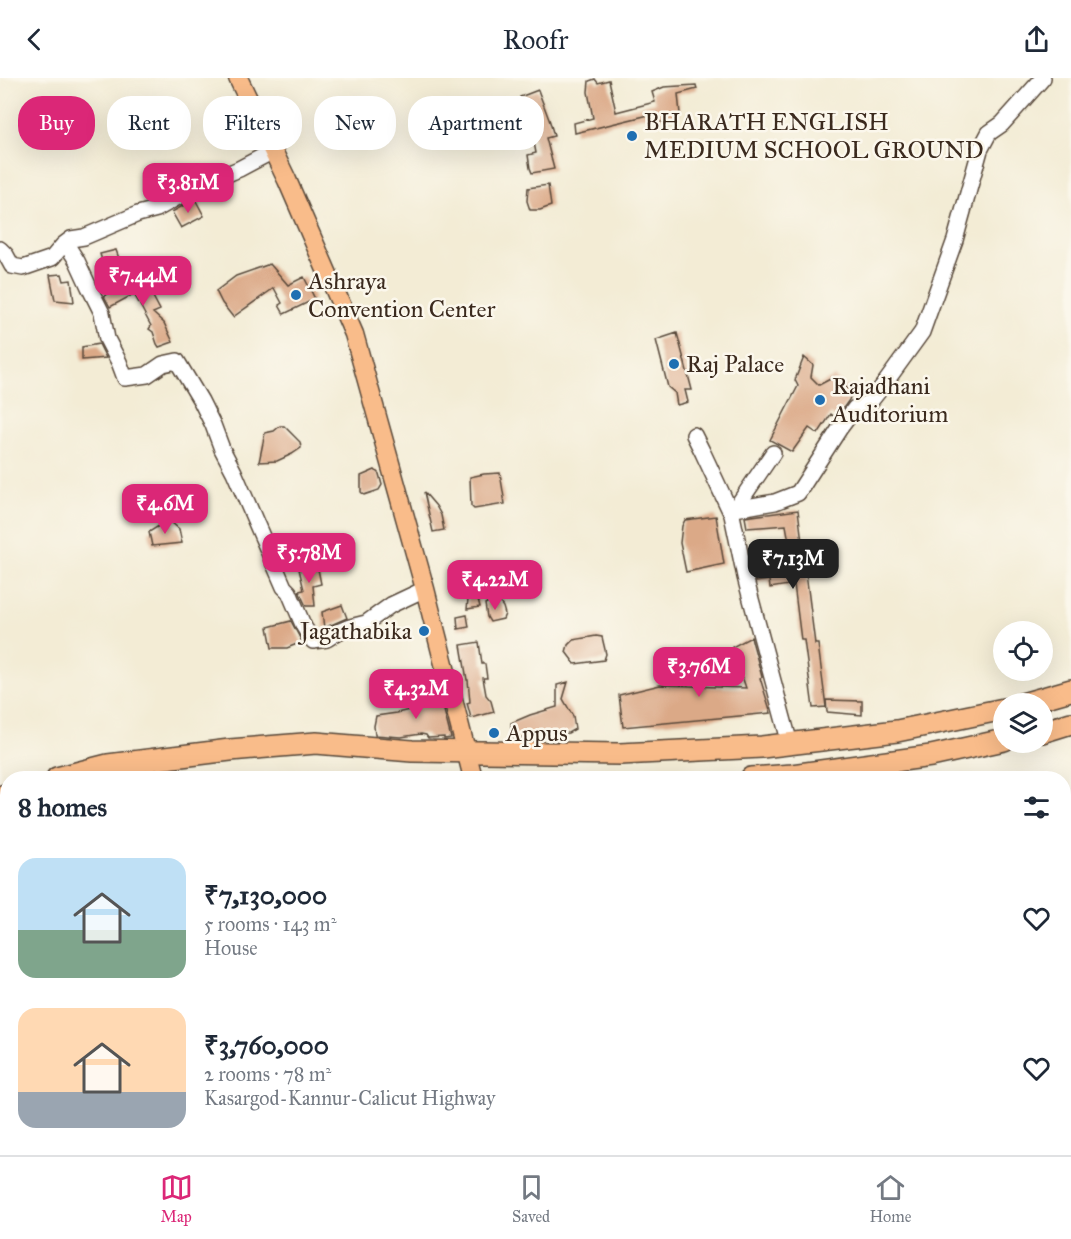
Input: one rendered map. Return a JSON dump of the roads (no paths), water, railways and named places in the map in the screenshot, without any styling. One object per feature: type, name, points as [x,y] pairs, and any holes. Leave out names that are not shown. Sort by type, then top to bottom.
[{"type":"highway","points":[[1053,695],[1071,690]]},
{"type":"highway","points":[[84,771],[108,765],[316,742],[412,751],[620,754],[762,747],[897,731],[993,711]]},
{"type":"highway","points":[[1053,729],[1071,723]]},
{"type":"highway","points":[[821,771],[931,756],[993,742]]},
{"type":"main road","points":[[238,78],[287,180],[354,334],[425,589],[471,771]]},
{"type":"street","points":[[733,512],[775,502],[798,493],[855,408],[870,402],[922,332],[956,240],[980,150],[989,133],[1002,124],[1043,78]]},
{"type":"street","points":[[0,249],[12,267],[23,268],[52,258],[71,239],[84,237],[138,214],[157,209],[192,189],[239,169],[273,151]]},
{"type":"street","points":[[63,245],[70,250],[77,261],[102,313],[107,339],[125,378],[147,375],[163,364],[177,362],[209,417],[280,579],[289,592],[303,627],[314,641],[327,639],[344,629],[366,623],[392,605],[425,589]]},
{"type":"street","points":[[694,435],[733,512],[745,577],[790,744]]},
{"type":"street","points":[[733,512],[773,453]]},
{"type":"place","name":"BHARATH ENGLISH MEDIUM SCHOOL GROUND","points":[[632,136]]},
{"type":"place","name":"Ashraya Convention Center","points":[[296,295]]},
{"type":"place","name":"Raj Palace","points":[[674,364]]},
{"type":"place","name":"Rajadhani Auditorium","points":[[820,400]]},
{"type":"place","name":"Jagathabika","points":[[424,631]]},
{"type":"place","name":"Appus","points":[[494,733]]}]
